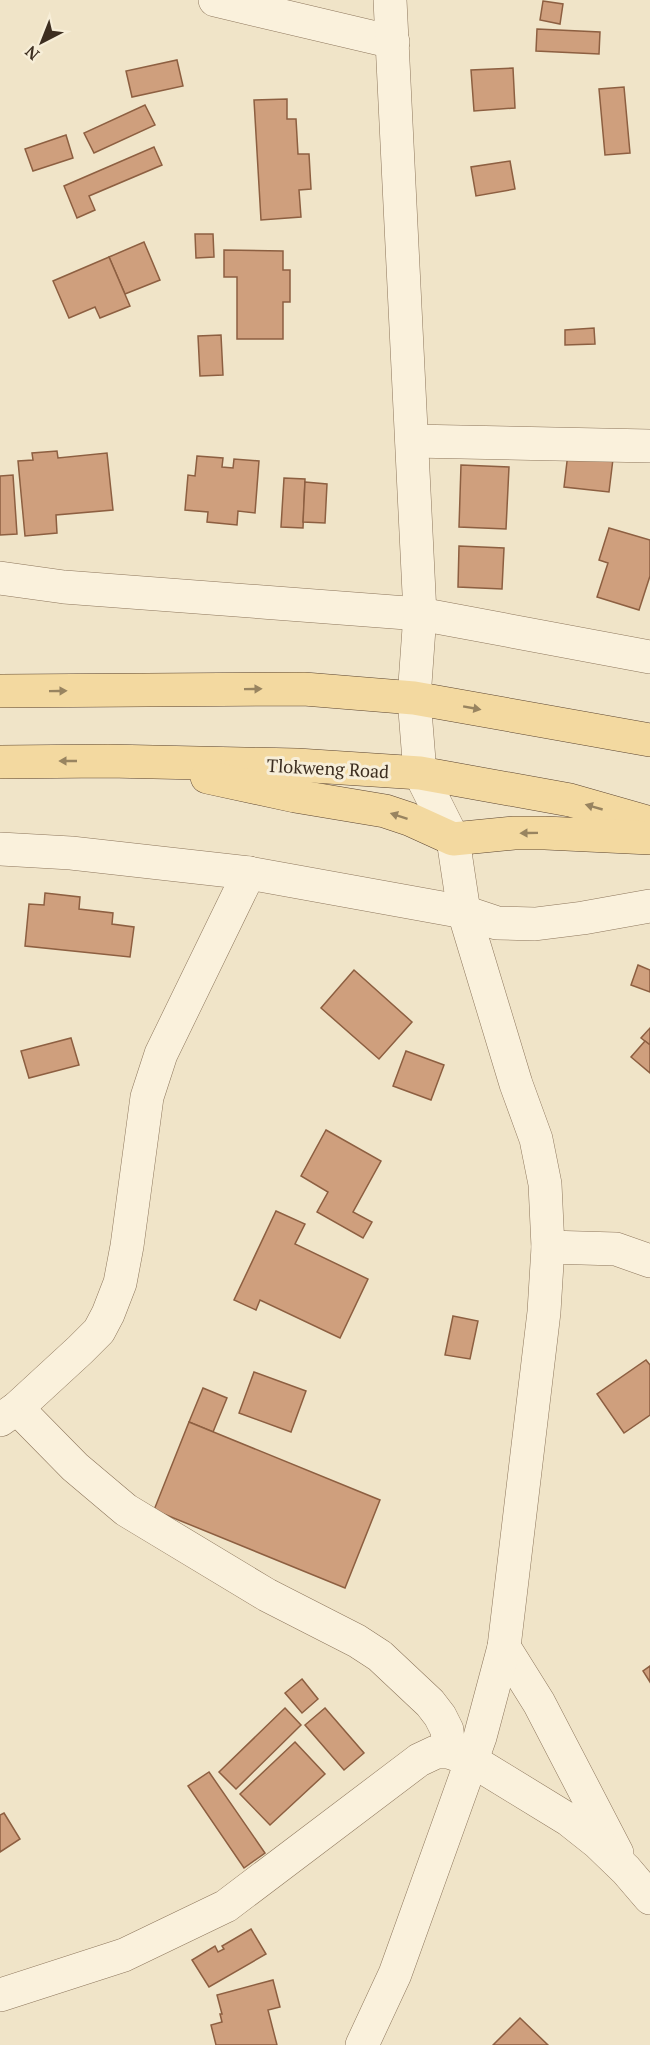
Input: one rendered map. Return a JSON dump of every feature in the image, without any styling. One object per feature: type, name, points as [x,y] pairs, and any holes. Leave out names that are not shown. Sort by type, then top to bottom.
[{"type":"main road","points":[[0,691],[304,688],[414,698],[650,740]]},
{"type":"main road","points":[[108,761],[171,766],[219,781],[385,811],[410,819],[453,839],[514,833],[650,838]]},
{"type":"main road","name":"Tlokweng Road","points":[[0,762],[108,761],[297,765],[420,773],[570,800],[650,823]]},
{"type":"street","points":[[215,0],[393,42]]},
{"type":"street","points":[[362,2045],[395,1974],[460,1756],[486,1716],[504,1647],[544,1311],[548,1247],[545,1184],[536,1139],[516,1084],[464,912],[453,839],[420,773],[414,698],[420,614],[390,0]]},
{"type":"street","points":[[412,441],[650,446]]},
{"type":"street","points":[[0,578],[86,589],[420,614],[650,657]]},
{"type":"street","points":[[0,849],[82,854],[249,873],[464,912],[497,923],[535,924],[650,906]]},
{"type":"street","points":[[249,873],[161,1054],[147,1097],[126,1255],[120,1283],[108,1314],[99,1331],[87,1344],[8,1414],[126,1510],[258,1590],[357,1641],[380,1656],[440,1716],[460,1756]]},
{"type":"street","points":[[548,1247],[616,1249],[650,1260]]},
{"type":"street","points":[[504,1647],[554,1730],[626,1870]]},
{"type":"street","points":[[0,1995],[124,1955],[226,1906],[419,1760],[436,1752],[460,1756],[569,1820],[598,1843],[650,1898]]},
{"type":"building","points":[[543,1],[563,4],[560,24],[540,20]]},
{"type":"building","points":[[537,29],[600,32],[599,54],[536,51]]},
{"type":"building","points":[[177,60],[183,86],[132,97],[126,71]]},
{"type":"building","points":[[513,68],[515,108],[474,111],[471,70]]},
{"type":"building","points":[[624,87],[630,153],[605,155],[599,89]]},
{"type":"building","points":[[287,99],[287,119],[296,119],[298,154],[309,154],[311,189],[299,190],[301,217],[261,220],[254,100]]},
{"type":"building","points":[[145,105],[155,125],[94,153],[84,133]]},
{"type":"building","points":[[66,135],[73,158],[33,171],[25,149]]},
{"type":"building","points":[[154,147],[162,165],[89,196],[95,210],[77,218],[64,186]]},
{"type":"building","points":[[510,161],[515,189],[476,196],[471,167]]},
{"type":"building","points":[[195,234],[213,234],[214,257],[196,258]]},
{"type":"building","points":[[144,242],[160,280],[125,294],[109,257]]},
{"type":"building","points":[[224,250],[283,251],[283,270],[290,270],[290,302],[283,302],[283,339],[237,339],[237,277],[224,277]]},
{"type":"building","points":[[109,257],[130,306],[100,318],[95,307],[69,318],[53,281]]},
{"type":"building","points":[[594,328],[595,344],[565,345],[565,330]]},
{"type":"building","points":[[221,335],[223,375],[200,376],[198,336]]},
{"type":"building","points":[[57,451],[58,458],[107,453],[113,510],[56,515],[57,533],[25,536],[18,461],[33,460],[32,453]]},
{"type":"building","points":[[568,453],[613,459],[609,492],[564,487]]},
{"type":"building","points":[[197,456],[223,458],[222,467],[233,468],[234,459],[259,461],[255,513],[238,511],[237,525],[207,522],[208,512],[185,510],[188,475],[195,476]]},
{"type":"building","points":[[461,465],[509,467],[506,529],[459,527]]},
{"type":"building","points":[[13,475],[17,534],[0,535],[0,476]]},
{"type":"building","points":[[284,478],[305,479],[303,528],[281,527]]},
{"type":"building","points":[[305,482],[327,484],[325,523],[303,522]]},
{"type":"building","points":[[609,528],[650,540],[650,576],[639,610],[597,597],[608,563],[599,560]]},
{"type":"building","points":[[459,546],[504,548],[502,589],[458,587]]},
{"type":"building","points":[[45,893],[80,897],[79,909],[113,913],[112,924],[134,927],[130,957],[25,946],[29,904],[44,905]]},
{"type":"building","points":[[638,965],[650,970],[650,992],[631,985]]},
{"type":"building","points":[[354,970],[412,1022],[379,1059],[321,1008]]},
{"type":"building","points":[[650,1028],[650,1045],[641,1038]]},
{"type":"building","points":[[71,1038],[79,1065],[29,1078],[21,1051]]},
{"type":"building","points":[[645,1041],[650,1045],[650,1073],[631,1057]]},
{"type":"building","points":[[406,1051],[444,1065],[431,1100],[393,1086]]},
{"type":"building","points":[[326,1130],[381,1161],[353,1212],[372,1222],[363,1238],[317,1212],[328,1192],[301,1176]]},
{"type":"building","points":[[276,1211],[305,1224],[295,1244],[368,1279],[340,1338],[260,1300],[256,1310],[234,1300]]},
{"type":"building","points":[[453,1316],[478,1321],[470,1359],[445,1355]]},
{"type":"building","points":[[646,1360],[650,1365],[650,1415],[624,1433],[597,1394]]},
{"type":"building","points":[[254,1372],[306,1391],[291,1432],[239,1413]]},
{"type":"building","points":[[203,1388],[227,1398],[213,1432],[189,1422]]},
{"type":"building","points":[[189,1422],[380,1500],[345,1588],[154,1510]]},
{"type":"building","points":[[650,1666],[650,1682],[643,1671]]},
{"type":"building","points":[[302,1679],[318,1699],[302,1713],[285,1693]]},
{"type":"building","points":[[285,1708],[301,1725],[236,1789],[219,1772]]},
{"type":"building","points":[[325,1708],[364,1753],[344,1770],[305,1725]]},
{"type":"building","points":[[295,1742],[325,1774],[270,1825],[240,1794]]},
{"type":"building","points":[[209,1772],[265,1853],[244,1868],[188,1786]]},
{"type":"building","points":[[4,1813],[20,1839],[0,1852],[0,1815]]},
{"type":"building","points":[[251,1929],[266,1954],[209,1987],[192,1960],[215,1946],[218,1952],[224,1949],[222,1946]]},
{"type":"building","points":[[273,1980],[280,2007],[268,2010],[277,2045],[216,2045],[211,2025],[222,2022],[217,1995]]},
{"type":"building","points":[[520,2018],[548,2045],[493,2045]]}]
